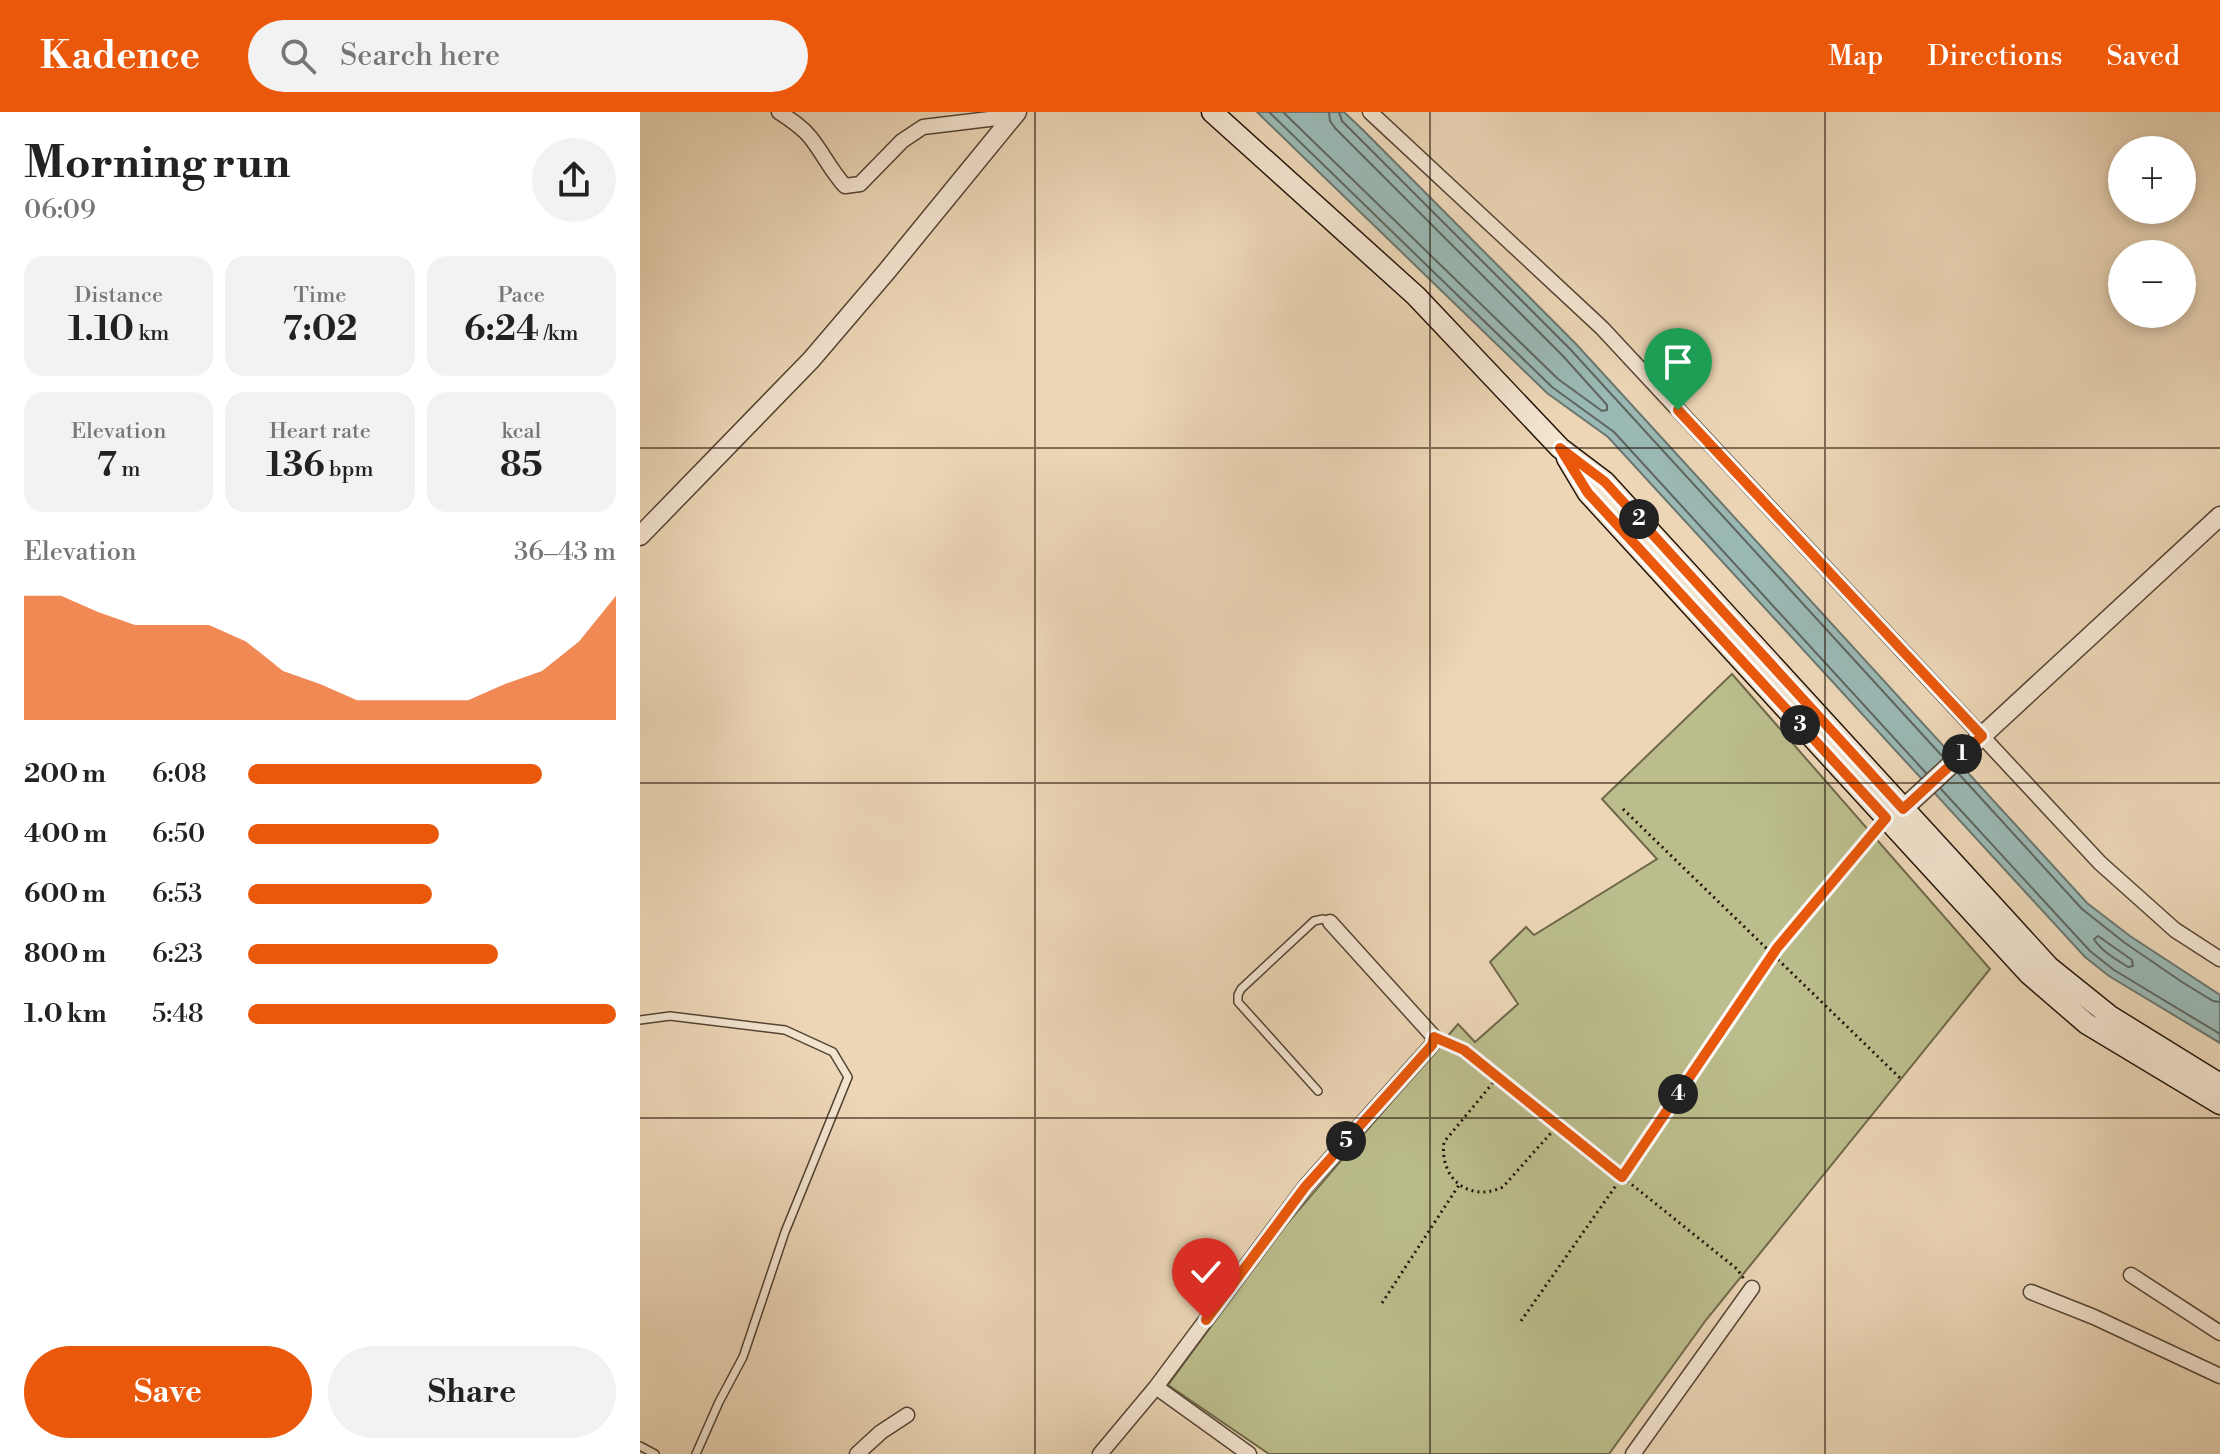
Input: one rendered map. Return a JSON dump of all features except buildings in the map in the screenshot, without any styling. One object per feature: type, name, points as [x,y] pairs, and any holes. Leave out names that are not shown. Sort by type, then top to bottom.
[{"type":"main road","points":[[1212,112],[1416,296],[1560,448],[1588,493],[1894,814],[2049,967],[2110,1016],[2220,1084]]},
{"type":"main road","points":[[1894,814],[2029,974],[2058,1001],[2087,1024],[2220,1104]]},
{"type":"street","points":[[779,112],[797,124],[811,139],[845,186],[860,184],[902,141],[923,127],[1016,114]]},
{"type":"street","points":[[1370,112],[1602,328],[2100,863],[2175,930],[2220,959]]},
{"type":"street","points":[[640,536],[811,360],[1016,114]]},
{"type":"street","points":[[1894,814],[2220,516]]},
{"type":"street","points":[[1100,1454],[1156,1387],[1305,1187],[1432,1045],[1434,1037],[1330,922]]},
{"type":"street","points":[[2131,1275],[2220,1333]]},
{"type":"street","points":[[1633,1454],[1752,1288]]},
{"type":"street","points":[[2031,1292],[2094,1317],[2220,1376]]},
{"type":"street","points":[[1156,1387],[1249,1454]]},
{"type":"street","points":[[857,1454],[881,1432],[907,1415]]},
{"type":"lane","points":[[1318,1091],[1238,1002],[1238,995],[1314,921],[1323,919],[1330,922]]},
{"type":"lane","points":[[640,1020],[670,1016],[785,1030],[833,1052],[848,1077],[785,1232],[743,1357],[696,1454]]},
{"type":"lane","points":[[640,1446],[655,1454]]},
{"type":"path","points":[[1623,809],[1901,1079]]},
{"type":"path","points":[[1521,1321],[1773,954],[1894,814]]},
{"type":"path","points":[[1434,1037],[1464,1050],[1737,1269],[1752,1288]]},
{"type":"path","points":[[1498,1077],[1444,1142],[1447,1170],[1459,1185],[1476,1192],[1495,1191],[1503,1187],[1558,1125]]},
{"type":"path","points":[[1382,1303],[1459,1185]]},
{"type":"green space","points":[[1732,674],[1990,969],[1706,1320],[1609,1454],[1269,1454],[1168,1385],[1284,1227],[1458,1024],[1475,1042],[1518,1004],[1490,962],[1526,927],[1534,935],[1657,859],[1602,799]]},
{"type":"water","points":[[1257,112],[1344,112],[1362,129],[1576,344],[2087,903],[2130,936],[2220,995],[2220,1043],[2109,976],[2085,957],[1608,437],[1547,393]]},
{"type":"route","points":[[1206,1320],[1305,1187],[1432,1045],[1434,1037],[1464,1050],[1622,1177],[1777,948],[1886,818],[1588,493],[1560,448],[1605,482],[1903,809],[1982,736],[1678,410]]}]
